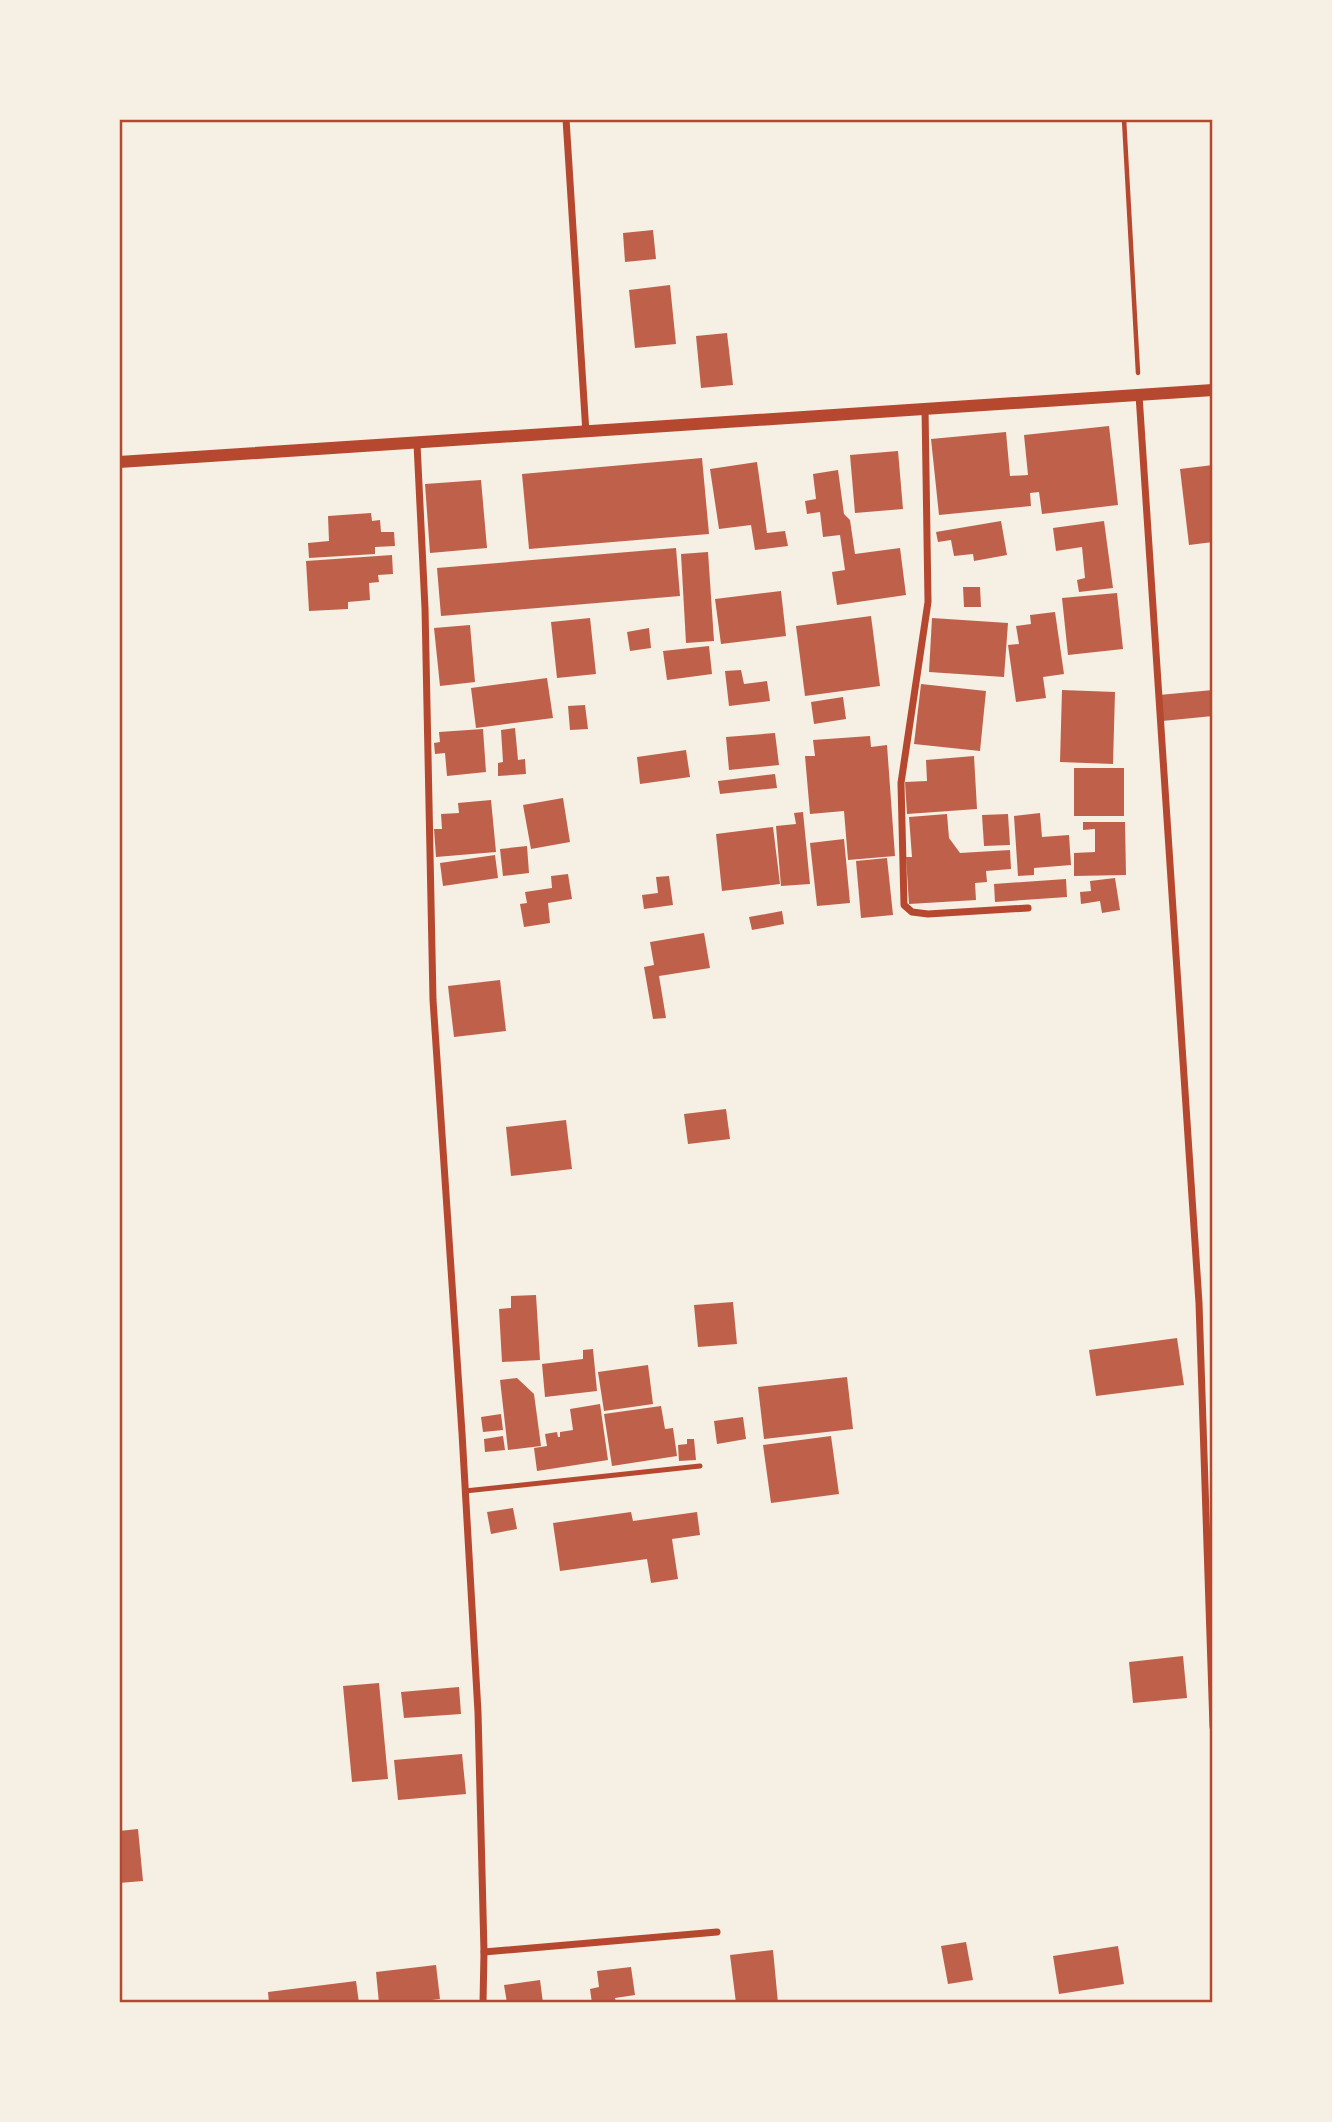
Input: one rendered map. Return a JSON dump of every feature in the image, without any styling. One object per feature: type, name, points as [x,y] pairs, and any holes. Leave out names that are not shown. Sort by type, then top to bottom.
[{"type":"street","points":[[566,119],[586,433]]},
{"type":"street","points":[[119,462],[1213,390]]},
{"type":"street","points":[[1139,395],[1199,1303],[1213,1727]]},
{"type":"street","points":[[925,408],[928,602],[901,783],[904,905],[912,912],[928,914],[1028,908]]},
{"type":"street","points":[[417,444],[425,608],[433,1000],[478,1712],[483,2003]]},
{"type":"street","points":[[484,1952],[717,1931]]},
{"type":"lane","points":[[465,1491],[700,1466]]},
{"type":"path","points":[[1124,119],[1139,395]]},
{"type":"building","points":[[653,230],[656,259],[625,262],[623,233]]},
{"type":"building","points":[[670,285],[676,344],[635,348],[629,290]]},
{"type":"building","points":[[727,333],[733,385],[701,388],[696,336]]},
{"type":"building","points":[[1109,426],[1118,505],[1042,514],[1039,492],[1030,493],[1031,506],[939,515],[931,439],[1006,432],[1010,476],[1028,475],[1024,435]]},
{"type":"building","points":[[898,451],[903,509],[855,513],[850,455]]},
{"type":"building","points":[[702,458],[709,534],[529,549],[522,474]]},
{"type":"building","points":[[757,462],[767,533],[785,531],[788,546],[755,550],[751,525],[719,529],[710,469]]},
{"type":"building","points":[[1213,465],[1213,542],[1189,545],[1180,469]]},
{"type":"building","points":[[838,470],[844,514],[850,520],[855,554],[900,548],[906,595],[837,605],[832,572],[845,570],[840,535],[823,537],[820,512],[807,514],[805,501],[816,499],[813,474]]},
{"type":"building","points":[[481,480],[487,548],[430,553],[425,484]]},
{"type":"building","points":[[371,513],[372,521],[380,520],[381,532],[394,532],[395,546],[375,547],[375,554],[309,558],[308,543],[329,541],[328,516]]},
{"type":"building","points":[[1001,521],[1007,555],[974,561],[973,554],[954,556],[951,540],[938,542],[936,532]]},
{"type":"building","points":[[1104,521],[1113,588],[1079,592],[1077,580],[1085,578],[1082,547],[1056,551],[1053,528]]},
{"type":"building","points":[[676,548],[680,596],[441,616],[437,568]]},
{"type":"building","points":[[708,552],[714,641],[686,643],[681,554]]},
{"type":"building","points":[[392,555],[393,574],[378,575],[379,582],[369,583],[370,600],[348,602],[348,609],[309,611],[306,561]]},
{"type":"building","points":[[963,587],[980,587],[981,607],[964,607]]},
{"type":"building","points":[[781,591],[786,636],[721,644],[715,599]]},
{"type":"building","points":[[1117,593],[1123,649],[1068,655],[1062,598]]},
{"type":"building","points":[[1055,612],[1064,674],[1043,677],[1046,698],[1016,702],[1008,645],[1019,644],[1016,626],[1031,624],[1030,615]]},
{"type":"building","points":[[871,616],[880,686],[805,696],[796,626]]},
{"type":"building","points":[[590,618],[596,674],[557,678],[551,622]]},
{"type":"building","points":[[932,618],[1008,623],[1004,677],[929,672]]},
{"type":"building","points":[[470,625],[475,682],[440,686],[434,628]]},
{"type":"building","points":[[649,628],[651,648],[630,651],[627,632]]},
{"type":"building","points":[[709,646],[712,674],[667,680],[663,651]]},
{"type":"building","points":[[741,670],[744,684],[767,681],[770,701],[729,706],[725,671]]},
{"type":"building","points":[[547,678],[553,718],[476,728],[471,688]]},
{"type":"building","points":[[921,684],[986,691],[980,751],[914,744]]},
{"type":"building","points":[[1062,690],[1115,692],[1113,764],[1060,762]]},
{"type":"building","points":[[1213,690],[1213,716],[1162,721],[1159,695]]},
{"type":"building","points":[[843,697],[846,719],[814,724],[811,702]]},
{"type":"building","points":[[585,705],[588,729],[570,730],[568,706]]},
{"type":"building","points":[[515,728],[518,760],[525,759],[526,774],[498,776],[498,763],[503,762],[501,730]]},
{"type":"building","points":[[483,729],[486,772],[447,776],[445,753],[435,754],[434,743],[440,742],[439,732]]},
{"type":"building","points":[[775,733],[779,765],[729,770],[726,737]]},
{"type":"building","points":[[870,736],[871,747],[887,745],[895,856],[848,860],[844,811],[810,814],[805,756],[815,756],[813,740]]},
{"type":"building","points":[[686,750],[690,777],[640,784],[637,757]]},
{"type":"building","points":[[974,756],[977,809],[907,814],[905,782],[927,781],[926,760]]},
{"type":"building","points":[[1074,768],[1124,768],[1124,816],[1074,816]]},
{"type":"building","points":[[775,774],[777,788],[720,794],[718,781]]},
{"type":"building","points":[[563,798],[570,842],[531,849],[523,805]]},
{"type":"building","points":[[491,800],[496,852],[436,857],[434,829],[442,829],[441,814],[459,813],[458,803]]},
{"type":"building","points":[[803,812],[810,884],[781,886],[776,826],[796,824],[794,813]]},
{"type":"building","points":[[1040,813],[1042,837],[1069,835],[1071,865],[1034,868],[1034,875],[1018,876],[1014,816]]},
{"type":"building","points":[[947,814],[949,838],[960,853],[1010,850],[1011,869],[986,871],[987,882],[975,883],[976,900],[909,904],[906,857],[912,857],[909,817]]},
{"type":"building","points":[[1008,814],[1010,845],[984,846],[982,815]]},
{"type":"building","points":[[1083,822],[1125,822],[1126,875],[1074,876],[1074,853],[1095,852],[1095,829],[1083,830]]},
{"type":"building","points":[[773,827],[780,884],[722,891],[716,834]]},
{"type":"building","points":[[844,839],[850,903],[817,906],[810,843]]},
{"type":"building","points":[[527,846],[529,873],[503,876],[500,849]]},
{"type":"building","points":[[495,855],[498,878],[443,886],[440,863]]},
{"type":"building","points":[[887,858],[893,915],[861,918],[856,861]]},
{"type":"building","points":[[568,874],[572,899],[548,903],[550,923],[524,927],[520,904],[527,903],[525,892],[552,888],[551,876]]},
{"type":"building","points":[[669,876],[673,905],[644,909],[642,895],[658,893],[656,877]]},
{"type":"building","points":[[1115,878],[1120,910],[1102,913],[1100,901],[1081,904],[1080,892],[1091,891],[1090,881]]},
{"type":"building","points":[[1066,879],[1067,897],[995,902],[994,884]]},
{"type":"building","points":[[782,911],[784,924],[752,930],[749,917]]},
{"type":"building","points":[[704,933],[710,968],[659,976],[666,1018],[653,1019],[644,967],[654,965],[650,942]]},
{"type":"building","points":[[500,980],[506,1031],[454,1037],[448,986]]},
{"type":"building","points":[[726,1109],[730,1139],[688,1144],[684,1114]]},
{"type":"building","points":[[566,1120],[572,1169],[511,1176],[506,1127]]},
{"type":"building","points":[[536,1295],[540,1360],[502,1362],[499,1309],[511,1308],[511,1296]]},
{"type":"building","points":[[733,1302],[737,1344],[698,1347],[694,1305]]},
{"type":"building","points":[[1177,1338],[1184,1385],[1096,1396],[1089,1350]]},
{"type":"building","points":[[593,1349],[597,1391],[545,1397],[542,1364],[583,1359],[583,1350]]},
{"type":"building","points":[[648,1365],[653,1404],[604,1411],[598,1372]]},
{"type":"building","points":[[847,1377],[853,1429],[764,1439],[758,1387]]},
{"type":"building","points":[[517,1378],[534,1394],[541,1446],[508,1450],[500,1380]]},
{"type":"building","points":[[600,1404],[608,1460],[537,1471],[534,1448],[547,1446],[545,1434],[557,1432],[560,1437],[560,1432],[573,1430],[570,1409]]},
{"type":"building","points":[[661,1406],[665,1429],[673,1428],[677,1456],[612,1466],[604,1414]]},
{"type":"building","points":[[501,1414],[503,1430],[483,1432],[481,1417]]},
{"type":"building","points":[[743,1417],[746,1439],[717,1444],[714,1421]]},
{"type":"building","points":[[503,1436],[505,1450],[485,1452],[484,1439]]},
{"type":"building","points":[[831,1436],[839,1494],[771,1503],[763,1445]]},
{"type":"building","points":[[687,1439],[694,1439],[696,1460],[679,1461],[678,1445],[687,1444]]},
{"type":"building","points":[[513,1508],[517,1529],[491,1534],[487,1512]]},
{"type":"building","points":[[631,1512],[633,1521],[697,1512],[700,1535],[672,1539],[678,1579],[651,1583],[647,1559],[560,1571],[553,1523]]},
{"type":"building","points":[[1183,1656],[1187,1698],[1133,1703],[1129,1662]]},
{"type":"building","points":[[379,1683],[388,1779],[352,1782],[343,1686]]},
{"type":"building","points":[[459,1687],[461,1714],[404,1718],[401,1692]]},
{"type":"building","points":[[462,1754],[466,1794],[398,1800],[394,1760]]},
{"type":"building","points":[[138,1829],[143,1881],[119,1883],[119,1831]]},
{"type":"building","points":[[966,1942],[973,1980],[948,1984],[941,1946]]},
{"type":"building","points":[[1118,1946],[1124,1984],[1059,1994],[1053,1956]]},
{"type":"building","points":[[773,1950],[778,2003],[736,2003],[730,1955]]},
{"type":"building","points":[[436,1965],[440,1999],[379,2003],[376,1972]]},
{"type":"building","points":[[631,1967],[635,1995],[615,1998],[616,2003],[592,2003],[590,1989],[599,1987],[597,1971]]},
{"type":"building","points":[[540,1980],[543,2003],[507,2003],[504,1985]]},
{"type":"building","points":[[356,1981],[359,2003],[269,2003],[268,1992]]}]
